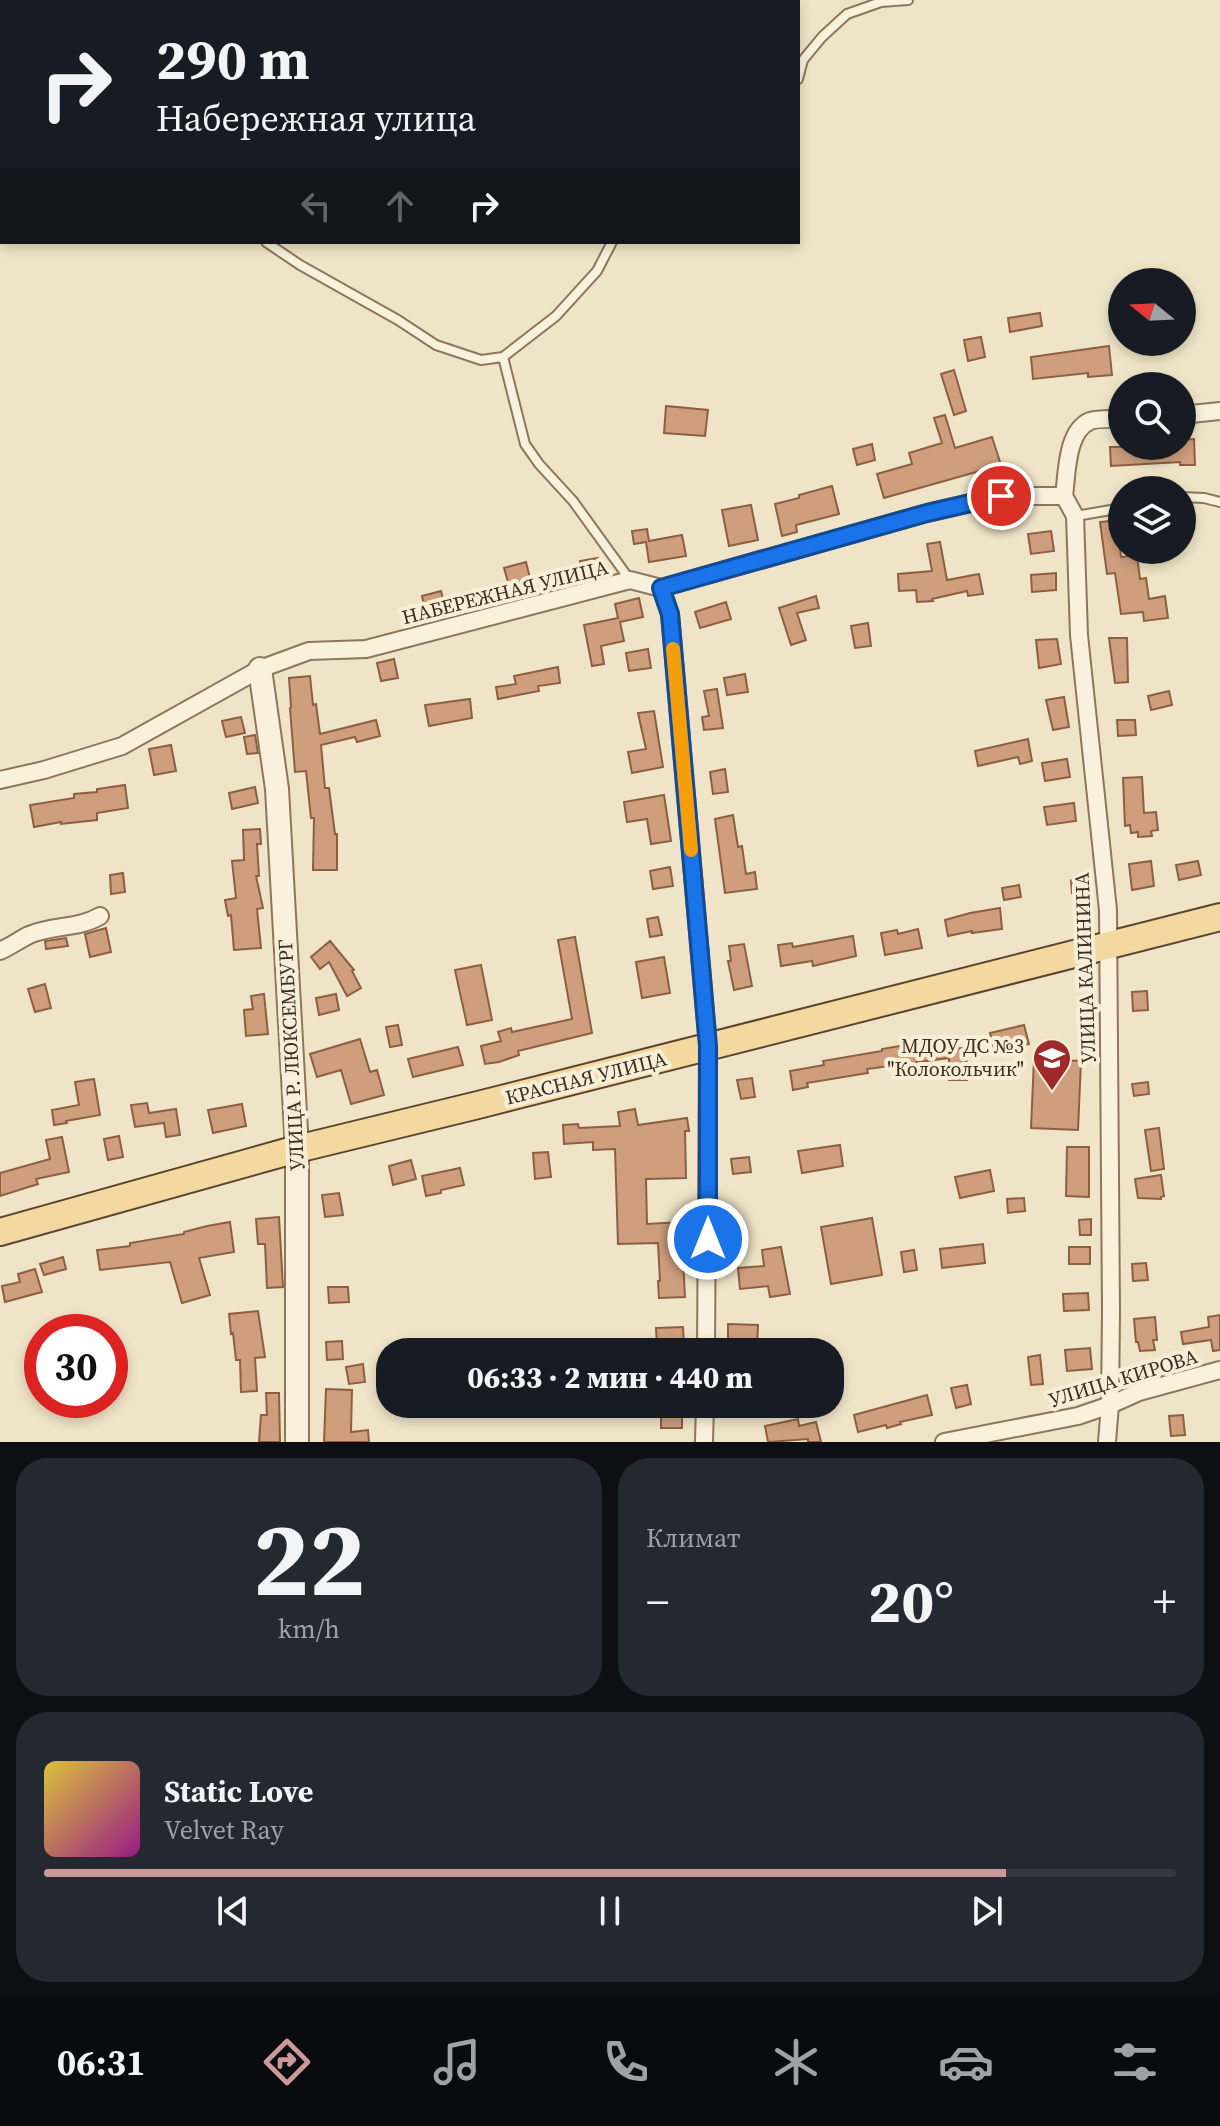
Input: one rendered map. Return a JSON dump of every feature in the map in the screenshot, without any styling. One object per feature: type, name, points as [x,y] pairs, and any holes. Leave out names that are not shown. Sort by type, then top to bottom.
[{"type":"main road","name":"КРАСНАЯ УЛИЦА","points":[[0,1232],[297,1149],[1220,917]]},
{"type":"street","points":[[1196,414],[1220,411]]},
{"type":"street","points":[[706,1338],[708,1046],[670,614],[661,588],[927,513],[1001,496],[1064,496],[1075,434],[1090,421],[1108,420]]},
{"type":"street","name":"УЛИЦА КАЛИНИНА","points":[[1064,496],[1075,516],[1079,635],[1108,910],[1110,1405],[1107,1442]]},
{"type":"street","name":"НАБЕРЕЖНАЯ УЛИЦА","points":[[0,780],[122,746],[260,669],[309,651],[366,649],[630,580],[661,588]]},
{"type":"street","name":"УЛИЦА Р. ЛЮКСЕМБУРГ","points":[[260,669],[277,789],[297,1149],[297,1442]]},
{"type":"street","points":[[0,951],[30,935],[88,923],[100,916]]},
{"type":"street","name":"УЛИЦА КИРОВА","points":[[944,1442],[1078,1416],[1139,1392],[1220,1370]]},
{"type":"street","points":[[704,1442],[705,1418]]},
{"type":"lane","points":[[800,71],[803,60],[847,14],[881,2],[908,0]]},
{"type":"lane","points":[[269,244],[436,345],[481,360],[503,357],[556,316],[597,271],[611,244]]},
{"type":"lane","points":[[503,357],[525,444],[573,501],[630,580]]},
{"type":"lane","points":[[1196,498],[1220,502]]},
{"type":"lane","points":[[1075,516],[1108,510]]},
{"type":"building","points":[[1040,313],[1042,326],[1010,332],[1008,318]]},
{"type":"building","points":[[981,337],[985,357],[968,361],[964,340]]},
{"type":"building","points":[[1108,346],[1112,372],[1108,372],[1108,375],[1088,377],[1088,373],[1033,379],[1031,357]]},
{"type":"building","points":[[954,370],[966,411],[954,415],[941,374]]},
{"type":"building","points":[[666,406],[708,410],[705,436],[664,433]]},
{"type":"building","points":[[945,415],[955,448],[992,437],[1001,465],[884,498],[877,474],[912,464],[909,453],[942,443],[934,418]]},
{"type":"building","points":[[872,444],[875,460],[857,465],[853,449]]},
{"type":"building","points":[[1111,460],[1195,460],[1195,465],[1180,465],[1180,462],[1111,466]]},
{"type":"building","points":[[832,486],[839,514],[796,525],[797,532],[782,536],[775,504]]},
{"type":"building","points":[[751,505],[758,540],[729,546],[722,510]]},
{"type":"building","points":[[1108,521],[1108,564],[1138,564],[1140,579],[1146,578],[1149,599],[1165,596],[1168,618],[1144,621],[1143,612],[1121,614],[1115,573],[1107,574],[1100,522]]},
{"type":"building","points":[[647,529],[649,541],[682,535],[686,556],[649,562],[646,542],[634,544],[632,531]]},
{"type":"building","points":[[1051,531],[1054,551],[1031,554],[1028,534]]},
{"type":"building","points":[[940,542],[947,580],[979,574],[983,594],[968,596],[967,591],[933,601],[917,602],[916,590],[899,591],[898,574],[932,571],[927,544]]},
{"type":"building","points":[[598,558],[601,575],[583,578],[580,561]]},
{"type":"building","points":[[526,562],[534,594],[498,603],[495,593],[510,589],[504,568]]},
{"type":"building","points":[[1056,573],[1056,590],[1032,592],[1031,575]]},
{"type":"building","points":[[441,591],[447,615],[406,624],[403,610],[424,605],[422,596]]},
{"type":"building","points":[[816,596],[819,608],[797,613],[806,640],[791,645],[779,608]]},
{"type":"building","points":[[639,598],[643,617],[620,622],[624,641],[601,646],[604,664],[592,666],[584,625],[618,618],[615,604]]},
{"type":"building","points":[[726,602],[731,619],[700,628],[695,612]]},
{"type":"building","points":[[868,623],[871,646],[855,648],[851,626]]},
{"type":"building","points":[[1109,638],[1127,638],[1128,682],[1115,683]]},
{"type":"building","points":[[1057,639],[1061,664],[1039,668],[1036,640]]},
{"type":"building","points":[[648,649],[651,668],[629,671],[626,653]]},
{"type":"building","points":[[394,659],[398,678],[381,681],[377,663]]},
{"type":"building","points":[[558,667],[560,683],[538,686],[539,691],[498,699],[496,687],[516,684],[514,676]]},
{"type":"building","points":[[745,674],[748,692],[727,695],[724,678]]},
{"type":"building","points":[[310,676],[320,734],[376,720],[380,736],[357,742],[355,737],[321,745],[325,788],[329,788],[337,834],[337,870],[313,870],[314,818],[311,818],[306,771],[295,772],[289,678]]},
{"type":"building","points":[[717,689],[723,728],[704,730],[702,717],[709,716],[704,691]]},
{"type":"building","points":[[1169,691],[1172,705],[1151,710],[1148,696]]},
{"type":"building","points":[[1064,697],[1069,727],[1053,730],[1046,700]]},
{"type":"building","points":[[470,699],[472,718],[429,726],[425,705]]},
{"type":"building","points":[[654,711],[663,767],[632,773],[628,752],[646,749],[638,713]]},
{"type":"building","points":[[241,717],[245,733],[226,737],[222,721]]},
{"type":"building","points":[[1117,720],[1135,720],[1136,735],[1118,736]]},
{"type":"building","points":[[255,735],[258,753],[247,754],[244,737]]},
{"type":"building","points":[[1028,739],[1032,761],[1020,764],[1018,757],[978,766],[975,751]]},
{"type":"building","points":[[171,745],[176,771],[154,775],[149,749]]},
{"type":"building","points":[[1067,759],[1070,777],[1045,781],[1042,763]]},
{"type":"building","points":[[725,769],[728,792],[713,794],[710,772]]},
{"type":"building","points":[[1142,777],[1144,813],[1156,812],[1158,830],[1151,831],[1152,836],[1138,837],[1138,832],[1131,833],[1130,825],[1125,826],[1123,778]]},
{"type":"building","points":[[125,785],[128,808],[97,813],[97,820],[34,827],[30,805]]},
{"type":"building","points":[[255,787],[258,803],[232,809],[229,793]]},
{"type":"building","points":[[664,795],[671,841],[651,844],[647,819],[627,822],[624,802]]},
{"type":"building","points":[[1074,803],[1076,821],[1047,825],[1044,807]]},
{"type":"building","points":[[733,815],[746,874],[755,872],[757,889],[725,893],[715,819]]},
{"type":"building","points":[[260,829],[261,844],[257,844],[259,876],[256,876],[263,908],[257,909],[261,948],[234,950],[231,915],[228,916],[225,900],[236,898],[232,861],[244,860],[243,830]]},
{"type":"building","points":[[1151,861],[1154,886],[1132,890],[1129,864]]},
{"type":"building","points":[[1198,861],[1201,875],[1179,880],[1176,865]]},
{"type":"building","points":[[670,867],[673,886],[653,889],[650,871]]},
{"type":"building","points":[[123,873],[125,892],[111,894],[110,875]]},
{"type":"building","points":[[1085,878],[1087,891],[1072,893],[1071,880]]},
{"type":"building","points":[[1019,885],[1021,897],[1004,900],[1002,888]]},
{"type":"building","points":[[1000,908],[1002,929],[948,936],[945,920]]},
{"type":"building","points":[[658,917],[662,935],[650,937],[647,919]]},
{"type":"building","points":[[106,928],[111,952],[90,957],[85,934]]},
{"type":"building","points":[[918,929],[922,948],[885,955],[881,933],[897,930],[898,934]]},
{"type":"building","points":[[853,936],[856,956],[813,966],[812,961],[781,966],[778,945],[792,943],[793,947]]},
{"type":"building","points":[[575,937],[592,1033],[518,1051],[519,1055],[485,1064],[481,1046],[501,1041],[498,1032],[511,1028],[512,1032],[572,1019],[558,940]]},
{"type":"building","points":[[66,938],[68,946],[46,949],[45,941]]},
{"type":"building","points":[[330,941],[354,970],[361,988],[347,996],[329,962],[320,969],[311,957]]},
{"type":"building","points":[[744,944],[752,986],[734,990],[728,961],[731,961],[729,946]]},
{"type":"building","points":[[664,957],[670,993],[642,998],[636,962]]},
{"type":"building","points":[[481,965],[492,1020],[467,1025],[455,970]]},
{"type":"building","points":[[45,984],[51,1008],[35,1012],[28,989]]},
{"type":"building","points":[[1147,991],[1148,1010],[1133,1011],[1132,992]]},
{"type":"building","points":[[264,994],[268,1034],[246,1036],[244,1010],[253,1009],[251,996]]},
{"type":"building","points":[[336,994],[339,1010],[319,1015],[316,998]]},
{"type":"building","points":[[398,1025],[402,1045],[390,1047],[386,1027]]},
{"type":"building","points":[[1024,1025],[1029,1044],[995,1052],[990,1033]]},
{"type":"building","points":[[360,1039],[370,1072],[377,1070],[384,1095],[351,1104],[341,1070],[317,1077],[310,1054]]},
{"type":"building","points":[[926,1040],[928,1049],[966,1048],[967,1080],[949,1080],[949,1058],[867,1069],[868,1073],[807,1083],[808,1087],[793,1090],[790,1071],[824,1065],[823,1061]]},
{"type":"building","points":[[458,1047],[463,1065],[413,1077],[408,1059]]},
{"type":"building","points":[[1034,1059],[1081,1061],[1078,1130],[1031,1128]]},
{"type":"building","points":[[752,1078],[755,1097],[741,1099],[737,1080]]},
{"type":"building","points":[[94,1079],[100,1115],[54,1125],[52,1110],[79,1105],[75,1082]]},
{"type":"building","points":[[1148,1082],[1149,1094],[1134,1096],[1132,1084]]},
{"type":"building","points":[[147,1103],[149,1113],[176,1109],[180,1135],[166,1137],[164,1123],[135,1127],[131,1105]]},
{"type":"building","points":[[242,1104],[246,1126],[213,1133],[208,1110]]},
{"type":"building","points":[[635,1109],[638,1125],[687,1118],[686,1178],[646,1179],[647,1224],[681,1222],[685,1297],[659,1298],[658,1243],[618,1244],[615,1149],[593,1150],[593,1142],[564,1144],[563,1125],[578,1124],[579,1128],[620,1126],[618,1112]]},
{"type":"building","points":[[1159,1128],[1164,1169],[1151,1171],[1145,1130]]},
{"type":"building","points":[[119,1136],[123,1157],[108,1160],[104,1139]]},
{"type":"building","points":[[62,1137],[69,1172],[36,1179],[38,1184],[0,1196],[0,1173],[50,1159],[46,1140]]},
{"type":"building","points":[[840,1145],[843,1166],[802,1173],[798,1151]]},
{"type":"building","points":[[1067,1147],[1089,1147],[1089,1197],[1066,1196]]},
{"type":"building","points":[[548,1152],[551,1177],[535,1179],[533,1153]]},
{"type":"building","points":[[749,1157],[751,1172],[733,1174],[731,1159]]},
{"type":"building","points":[[411,1160],[416,1179],[393,1185],[389,1166]]},
{"type":"building","points":[[460,1168],[464,1185],[426,1196],[422,1176]]},
{"type":"building","points":[[990,1170],[994,1191],[960,1198],[955,1177]]},
{"type":"building","points":[[1161,1175],[1164,1196],[1161,1199],[1138,1198],[1135,1179]]},
{"type":"building","points":[[339,1193],[343,1215],[325,1217],[322,1195]]},
{"type":"building","points":[[1024,1198],[1025,1211],[1008,1213],[1007,1199]]},
{"type":"building","points":[[279,1217],[283,1287],[267,1288],[265,1244],[258,1244],[256,1219]]},
{"type":"building","points":[[872,1218],[882,1275],[831,1284],[821,1227]]},
{"type":"building","points":[[1091,1219],[1091,1235],[1080,1235],[1079,1220]]},
{"type":"building","points":[[230,1222],[234,1252],[199,1258],[210,1295],[182,1303],[170,1262],[100,1270],[97,1250],[130,1246],[130,1243]]},
{"type":"building","points":[[983,1244],[985,1263],[942,1268],[940,1249]]},
{"type":"building","points":[[781,1247],[790,1294],[770,1297],[768,1286],[740,1289],[738,1268],[764,1266],[762,1250]]},
{"type":"building","points":[[1069,1247],[1090,1247],[1090,1264],[1069,1264]]},
{"type":"building","points":[[914,1250],[917,1270],[904,1272],[901,1252]]},
{"type":"building","points":[[63,1257],[66,1269],[44,1275],[40,1264]]},
{"type":"building","points":[[1146,1263],[1148,1280],[1133,1281],[1132,1264]]},
{"type":"building","points":[[35,1269],[42,1292],[5,1302],[2,1286],[20,1282],[18,1274]]},
{"type":"building","points":[[328,1287],[348,1287],[349,1302],[329,1303]]},
{"type":"building","points":[[1088,1293],[1089,1310],[1064,1311],[1063,1294]]},
{"type":"building","points":[[258,1311],[265,1357],[255,1358],[257,1391],[241,1392],[240,1360],[236,1360],[229,1314]]},
{"type":"building","points":[[1220,1315],[1220,1350],[1213,1351],[1211,1340],[1183,1344],[1181,1332],[1209,1327],[1208,1317]]},
{"type":"building","points":[[1155,1317],[1155,1350],[1140,1351],[1134,1319]]},
{"type":"building","points":[[728,1324],[758,1325],[757,1338],[728,1338]]},
{"type":"building","points":[[683,1327],[684,1338],[657,1338],[656,1328]]},
{"type":"building","points":[[342,1341],[343,1359],[327,1360],[326,1342]]},
{"type":"building","points":[[1090,1348],[1092,1369],[1067,1371],[1065,1350]]},
{"type":"building","points":[[1040,1355],[1043,1384],[1031,1385],[1028,1357]]},
{"type":"building","points":[[363,1364],[365,1382],[349,1384],[346,1367]]},
{"type":"building","points":[[967,1385],[971,1404],[956,1408],[951,1388]]},
{"type":"building","points":[[326,1389],[352,1390],[351,1432],[368,1430],[369,1442],[324,1442]]},
{"type":"building","points":[[266,1393],[279,1393],[280,1442],[259,1442],[261,1415],[267,1415]]},
{"type":"building","points":[[927,1395],[932,1415],[887,1428],[886,1425],[858,1432],[854,1415]]},
{"type":"building","points":[[1183,1415],[1185,1435],[1171,1436],[1169,1416]]},
{"type":"building","points":[[661,1418],[682,1418],[682,1428],[661,1428]]},
{"type":"building","points":[[798,1419],[799,1426],[816,1422],[821,1442],[808,1442],[808,1439],[768,1442],[765,1426]]},
{"type":"slow traffic","points":[[673,649],[691,850]]},
{"type":"place","name":"МДОУ ДС №3 \"Колокольчик\"","points":[[1052,1092]]},
{"type":"route","points":[[708,1239],[708,1046],[670,614],[661,588],[927,513],[1001,496]]}]
